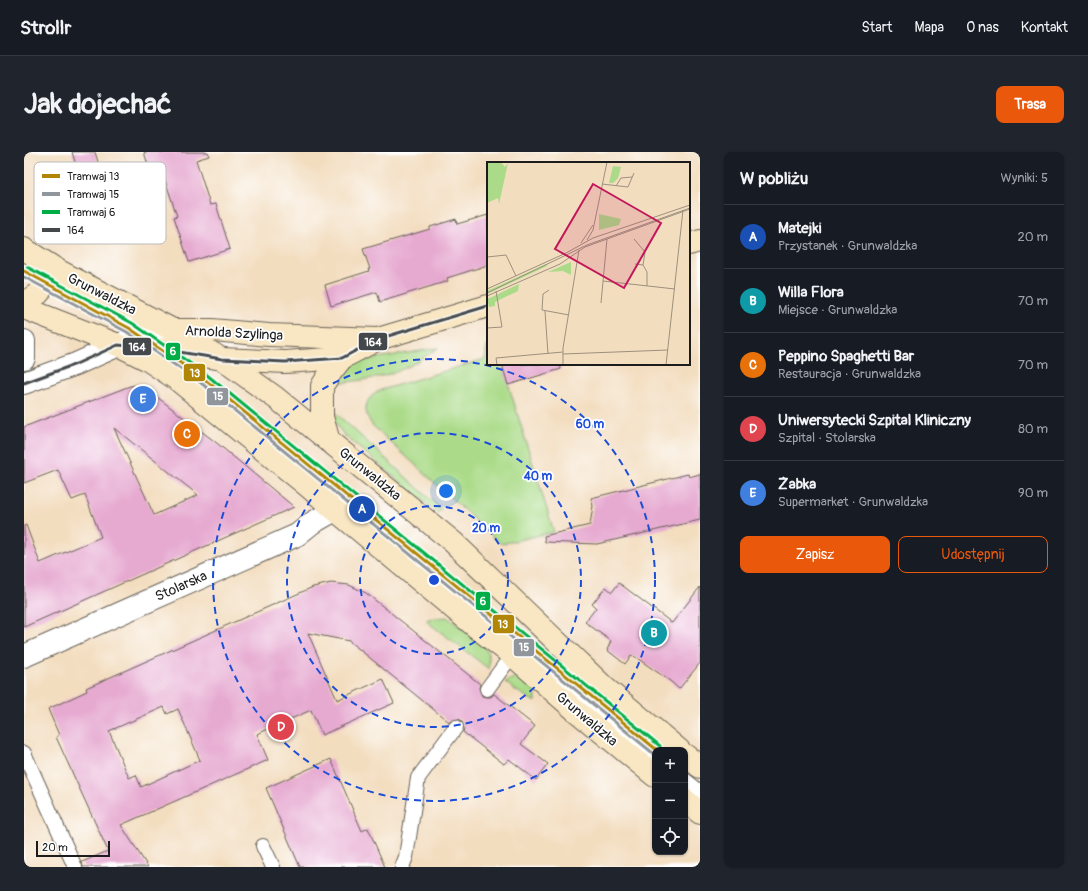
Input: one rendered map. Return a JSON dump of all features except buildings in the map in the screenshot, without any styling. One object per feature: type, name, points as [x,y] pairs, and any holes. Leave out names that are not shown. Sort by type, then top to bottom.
[{"type":"street","points":[[690,244],[700,241]]},
{"type":"street","points":[[24,302],[39,293],[44,284],[31,254]]},
{"type":"street","name":"Grunwaldzka","points":[[31,254],[59,271],[173,330],[222,359],[276,398],[453,542],[605,688],[675,747]]},
{"type":"street","name":"Arnolda Szylinga","points":[[118,345],[161,349],[222,359],[285,362],[342,358],[378,339],[487,306]]},
{"type":"street","name":"Grunwaldzka","points":[[24,308],[118,345],[148,360],[175,378],[512,655],[575,710],[652,774]]},
{"type":"street","name":"Arnolda Szylinga","points":[[118,345],[138,338],[173,330],[212,330],[269,335],[378,339]]},
{"type":"street","points":[[24,341],[24,358]]},
{"type":"street","points":[[24,383],[76,364],[118,345]]},
{"type":"street","points":[[329,441],[322,417],[322,386],[330,372],[342,358]]},
{"type":"street","name":"Stolarska","points":[[24,656],[297,535],[312,523],[335,510]]},
{"type":"street","points":[[688,757],[700,767]]},
{"type":"street","points":[[688,803],[700,813]]},
{"type":"lane","name":"Grunwaldzka","points":[[335,510],[351,507],[652,753]]},
{"type":"lane","points":[[487,689],[512,655]]},
{"type":"lane","points":[[402,867],[406,857],[418,778],[456,727]]},
{"type":"lane","points":[[24,753],[75,867]]},
{"type":"lane","points":[[688,782],[700,792]]},
{"type":"lane","points":[[264,846],[273,867]]},
{"type":"green space","points":[[487,347],[487,365],[502,365],[554,532],[501,544],[372,425],[366,409],[366,405],[371,397],[381,390],[485,359]]},
{"type":"green space","points":[[438,348],[413,364],[400,370],[363,380],[334,383],[345,370],[359,361]]},
{"type":"green space","points":[[329,407],[441,509],[438,513],[345,436],[334,422]]},
{"type":"green space","points":[[447,617],[483,645],[489,657],[489,669],[426,621],[428,619]]},
{"type":"green space","points":[[514,678],[523,680],[535,688],[535,702],[505,682]]},
{"type":"tram line","name":"6","points":[[27,267],[132,323],[207,375],[660,746]]},
{"type":"tram line","name":"13","points":[[24,271],[129,328],[204,379],[653,747]]},
{"type":"tram line","name":"15","points":[[24,277],[127,332],[201,383],[652,752]]},
{"type":"transit line","name":"164","points":[[24,383],[76,364],[118,345],[161,349],[222,359],[285,362],[342,358],[378,339],[487,306]]},
{"type":"place","name":"Żabka","points":[[143,399]]},
{"type":"place","name":"Peppino Spaghetti Bar","points":[[187,434]]},
{"type":"place","name":"Matejki","points":[[362,509]]},
{"type":"place","name":"Willa Flora","points":[[654,633]]},
{"type":"place","name":"Uniwersytecki Szpital Kliniczny","points":[[281,727]]}]
